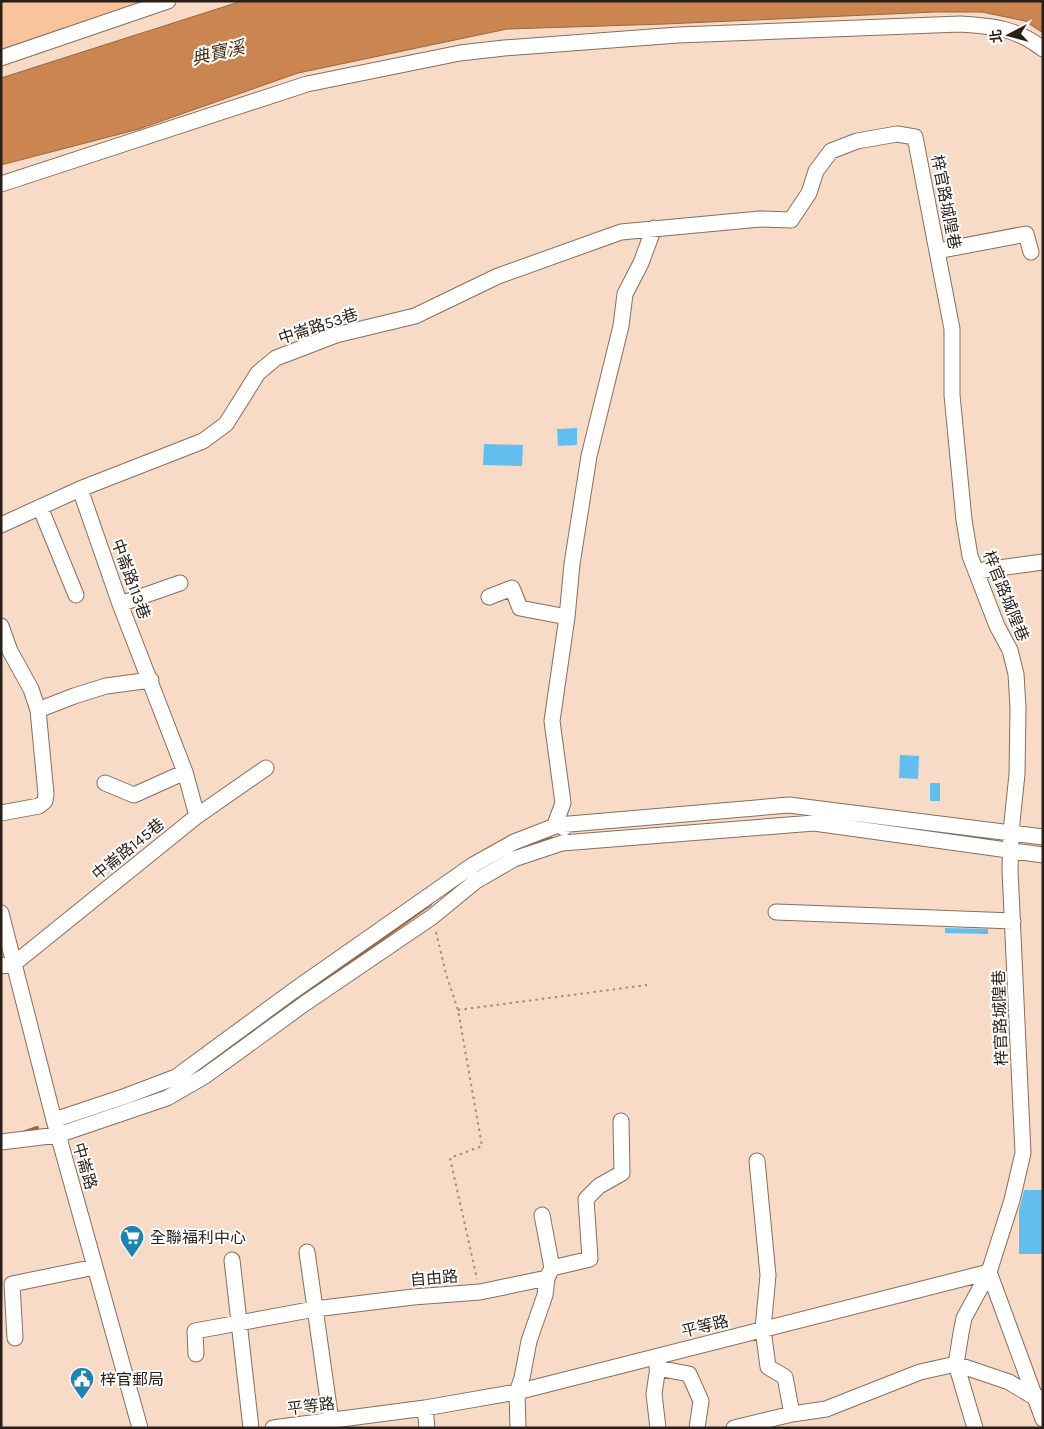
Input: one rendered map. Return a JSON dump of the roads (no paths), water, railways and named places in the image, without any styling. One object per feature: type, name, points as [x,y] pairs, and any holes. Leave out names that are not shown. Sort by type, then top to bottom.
[{"type":"street","points":[[1,58],[168,1]]},
{"type":"street","points":[[1,184],[307,84],[468,52],[678,35],[960,24],[995,26],[1031,39],[1043,49]]},
{"type":"street","name":"梓官路城隍巷","points":[[654,228],[760,219],[792,220],[809,193],[816,171],[831,151],[857,141],[897,134],[916,137],[952,329],[952,395],[964,520],[970,556],[997,626],[1010,650],[1016,674],[1018,708],[1017,774],[1011,832],[1010,870],[1023,1154],[1012,1200],[989,1272],[964,1318],[956,1364]]},
{"type":"street","points":[[563,834],[556,822],[563,803],[552,721],[567,617],[572,564],[590,456],[622,326],[625,294],[641,263],[654,228]]},
{"type":"street","name":"中崙路53巷","points":[[1,525],[80,489],[203,441],[226,424],[258,373],[276,358],[336,335],[415,316],[498,276],[621,232],[654,228]]},
{"type":"street","points":[[937,251],[1026,234],[1031,252]]},
{"type":"street","name":"中崙路113巷","points":[[80,489],[120,604],[185,772],[197,816]]},
{"type":"street","points":[[40,507],[76,595]]},
{"type":"street","points":[[977,571],[1043,562]]},
{"type":"street","points":[[120,604],[180,583]]},
{"type":"street","points":[[489,597],[512,588],[520,608],[567,617]]},
{"type":"street","points":[[1,626],[10,651],[31,689],[38,710],[46,794],[45,802],[39,806],[1,813]]},
{"type":"street","points":[[38,710],[106,686],[151,680]]},
{"type":"street","name":"中崙路145巷","points":[[8,964],[197,816],[266,768]]},
{"type":"street","points":[[105,783],[134,795],[185,772]]},
{"type":"street","points":[[1,1142],[58,1135],[167,1098],[205,1076],[298,998],[473,865],[514,842],[563,834],[790,815],[1011,832],[1043,837]]},
{"type":"street","points":[[54,1120],[176,1077],[298,998],[432,917],[476,881],[563,834],[790,815],[814,823],[1043,855]]},
{"type":"street","points":[[776,912],[1013,921]]},
{"type":"street","name":"中崙路","points":[[1,913],[8,964],[54,1120],[140,1428]]},
{"type":"street","name":"自由路","points":[[196,1354],[195,1331],[315,1310],[480,1292],[550,1273],[590,1259],[586,1199],[599,1186],[622,1174],[621,1121]]},
{"type":"street","points":[[757,1161],[768,1275],[763,1330],[768,1367],[785,1377],[792,1414]]},
{"type":"street","points":[[518,1428],[517,1392],[522,1378],[529,1341],[545,1295],[550,1273],[542,1214]]},
{"type":"street","points":[[307,1252],[331,1421]]},
{"type":"street","points":[[232,1260],[251,1428]]},
{"type":"street","points":[[14,1338],[12,1284],[95,1267]]},
{"type":"street","points":[[989,1272],[1038,1397],[1043,1419]]},
{"type":"street","name":"平等路","points":[[273,1428],[331,1421],[376,1421],[425,1408],[517,1392],[658,1362],[763,1330],[989,1272]]},
{"type":"street","points":[[658,1428],[654,1394],[658,1362],[688,1374],[701,1401],[697,1428]]},
{"type":"street","points":[[734,1428],[792,1414],[826,1409],[920,1372],[956,1364],[1009,1382],[1038,1397]]},
{"type":"street","points":[[956,1364],[975,1428]]},
{"type":"street","points":[[425,1408],[427,1428]]},
{"type":"water","name":"典寶溪","points":[[242,1],[1043,1],[1043,33],[1025,21],[982,12],[935,12],[507,29],[298,73],[139,129],[1,165],[1,78]]},
{"type":"waterway","points":[[520,847],[552,839]]},
{"type":"waterway","points":[[218,1056],[430,904]]},
{"type":"waterway","points":[[23,1133],[37,1128]]},
{"type":"place","name":"全聯福利中心","points":[[132,1258]]},
{"type":"place","name":"梓官郵局","points":[[82,1400]]}]
